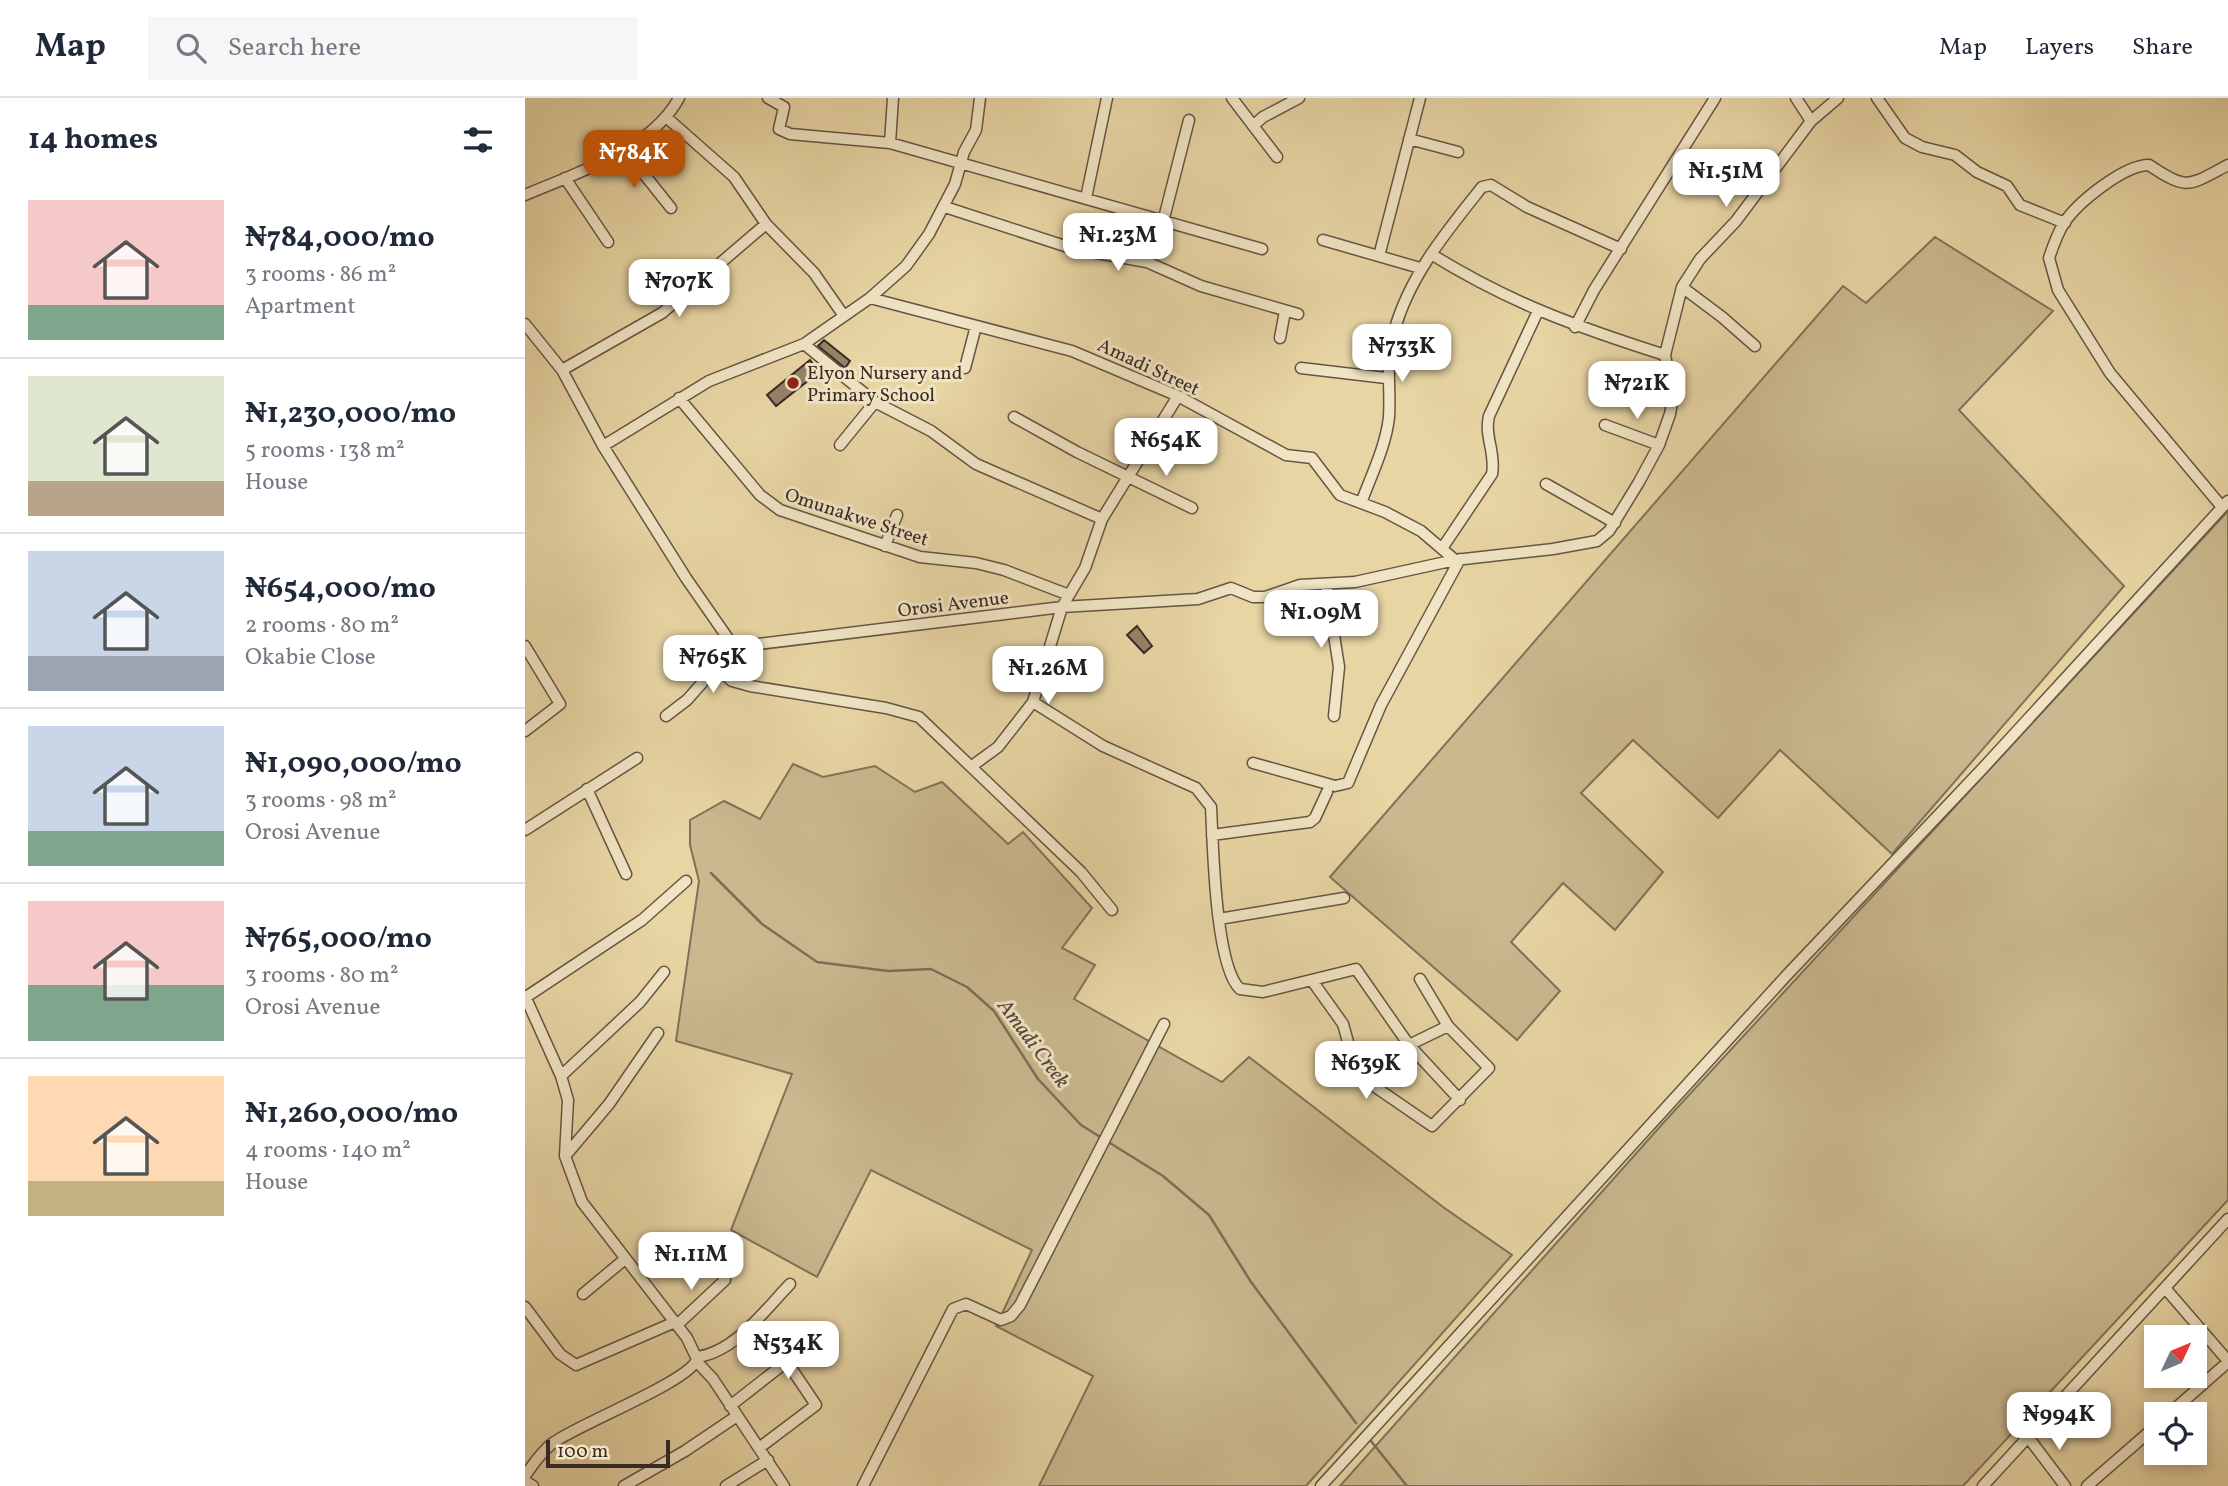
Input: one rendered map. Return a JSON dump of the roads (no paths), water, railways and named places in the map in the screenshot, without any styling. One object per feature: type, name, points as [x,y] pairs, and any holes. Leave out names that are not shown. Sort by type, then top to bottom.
[{"type":"street","points":[[525,195],[624,149],[667,117],[679,98]]},
{"type":"street","points":[[768,98],[784,107],[778,125],[785,133],[890,143],[1262,249]]},
{"type":"street","points":[[890,143],[893,98]]},
{"type":"street","points":[[603,446],[709,380],[804,344],[870,298],[919,250],[945,207],[955,184],[959,163],[977,130],[980,98]]},
{"type":"street","points":[[1086,198],[1107,98]]},
{"type":"street","points":[[1232,98],[1277,157]]},
{"type":"street","points":[[1253,126],[1263,117],[1299,98]]},
{"type":"street","points":[[1379,256],[1420,98]]},
{"type":"street","points":[[1575,327],[1594,290],[1715,98]]},
{"type":"street","points":[[1796,98],[1811,121]]},
{"type":"street","points":[[1546,484],[1615,523],[1659,445],[1673,397],[1665,355],[1682,287],[1700,259],[1736,221],[1811,121],[1838,98]]},
{"type":"street","points":[[1877,98],[1905,138],[1921,147],[1955,155],[1977,172],[2007,186],[2020,205],[2064,223]]},
{"type":"street","points":[[667,117],[734,177],[766,224],[814,273],[844,316]]},
{"type":"street","points":[[1163,222],[1189,120]]},
{"type":"street","points":[[1409,139],[1458,152]]},
{"type":"street","points":[[624,149],[671,208]]},
{"type":"street","points":[[1321,1486],[1786,976],[1947,806],[2225,504],[2109,373],[2057,290],[2049,258],[2064,223],[2102,188],[2141,166],[2149,164],[2173,181],[2189,184],[2228,165]]},
{"type":"street","points":[[565,178],[608,242]]},
{"type":"street","points":[[1361,503],[1386,434],[1389,415],[1386,378],[1393,332],[1420,268],[1477,193],[1487,185],[1527,207],[1621,249]]},
{"type":"street","points":[[945,207],[1074,249],[1147,262],[1201,286],[1298,314]]},
{"type":"street","points":[[562,370],[662,313],[766,224]]},
{"type":"street","points":[[1323,240],[1420,268]]},
{"type":"street","points":[[1431,254],[1488,289],[1575,327],[1665,355]]},
{"type":"street","points":[[1682,287],[1755,346]]},
{"type":"street","name":"Amadi Street","points":[[870,298],[1072,351],[1178,396],[1286,455],[1297,454],[1312,458],[1333,489],[1347,499],[1407,524],[1458,560]]},
{"type":"street","points":[[1280,338],[1285,311]]},
{"type":"street","points":[[1443,547],[1492,474],[1495,460],[1486,428],[1489,416],[1538,311]]},
{"type":"street","points":[[525,324],[562,370],[603,446],[686,578],[734,647],[687,700],[666,716]]},
{"type":"street","points":[[965,368],[976,326]]},
{"type":"street","points":[[804,344],[875,402],[920,425],[990,472],[1102,519]]},
{"type":"street","points":[[1301,368],[1386,378]]},
{"type":"street","points":[[972,766],[998,747],[1033,702],[1062,607],[1085,569],[1102,519],[1178,396]]},
{"type":"street","name":"Omunakwe Street","points":[[679,398],[769,504],[920,556],[976,563],[1004,570],[1069,595]]},
{"type":"street","points":[[841,445],[875,402]]},
{"type":"street","points":[[1014,417],[1192,508]]},
{"type":"street","points":[[1605,425],[1659,445]]},
{"type":"street","points":[[885,545],[897,515]]},
{"type":"street","name":"Orosi Avenue","points":[[734,647],[1062,607],[1198,599],[1231,589],[1258,598],[1300,585],[1406,573],[1458,560],[1553,550],[1597,541],[1615,523]]},
{"type":"street","points":[[1253,763],[1335,786],[1348,783],[1381,705],[1458,560]]},
{"type":"street","points":[[1327,584],[1339,667],[1334,716]]},
{"type":"street","points":[[525,646],[560,704],[525,731]]},
{"type":"street","points":[[718,668],[732,681],[750,687],[907,712],[932,727],[1081,873],[1112,910]]},
{"type":"street","points":[[1033,702],[1103,746],[1202,793],[1211,807],[1219,919],[1229,972],[1240,989],[1263,992],[1313,982],[1356,969],[1409,1045],[1460,1100]]},
{"type":"street","points":[[525,830],[637,758]]},
{"type":"street","points":[[587,789],[626,874]]},
{"type":"street","points":[[1212,835],[1310,822],[1315,818],[1328,792]]},
{"type":"street","points":[[686,881],[642,920],[525,997],[561,1076],[568,1100],[565,1156],[582,1202],[676,1324],[784,1486]]},
{"type":"street","points":[[1219,919],[1344,898]]},
{"type":"street","points":[[561,1076],[640,1002],[664,972]]},
{"type":"street","points":[[1313,982],[1343,1024],[1355,1066],[1379,1092],[1430,1125],[1436,1124],[1489,1068],[1448,1026],[1420,979]]},
{"type":"street","points":[[863,1486],[949,1313],[956,1306],[965,1304],[997,1319],[1014,1314],[1164,1024]]},
{"type":"street","points":[[1409,1045],[1448,1026]]},
{"type":"street","points":[[565,1156],[609,1104],[658,1033]]},
{"type":"street","points":[[1325,1064],[1342,1068],[1355,1066]]},
{"type":"street","points":[[1983,1486],[2228,1219]]},
{"type":"street","points":[[583,1294],[625,1259]]},
{"type":"street","points":[[525,1307],[560,1354],[576,1365],[676,1324],[725,1280]]},
{"type":"street","points":[[533,1486],[525,1479],[555,1441],[672,1381],[697,1359],[719,1350],[750,1326],[790,1284]]},
{"type":"street","points":[[2165,1288],[2228,1362],[2183,1402]]},
{"type":"street","points":[[730,1406],[826,1331]]},
{"type":"street","points":[[759,1448],[815,1405],[787,1362]]},
{"type":"street","points":[[624,1486],[685,1451],[737,1416]]},
{"type":"street","points":[[2087,1486],[2144,1436]]},
{"type":"street","points":[[2028,1437],[2064,1486]]},
{"type":"street","points":[[726,1486],[768,1461]]},
{"type":"waterway","name":"Amadi Creek","points":[[711,873],[762,924],[817,962],[888,971],[931,969],[967,987],[994,1011],[1038,1079],[1081,1125],[1163,1176],[1209,1215],[1251,1282],[1356,1423]]},
{"type":"waterway","name":"Amadi Creek","points":[[1371,1441],[1407,1486]]},
{"type":"place","name":"Elyon Nursery and Primary School","points":[[793,383]]}]
